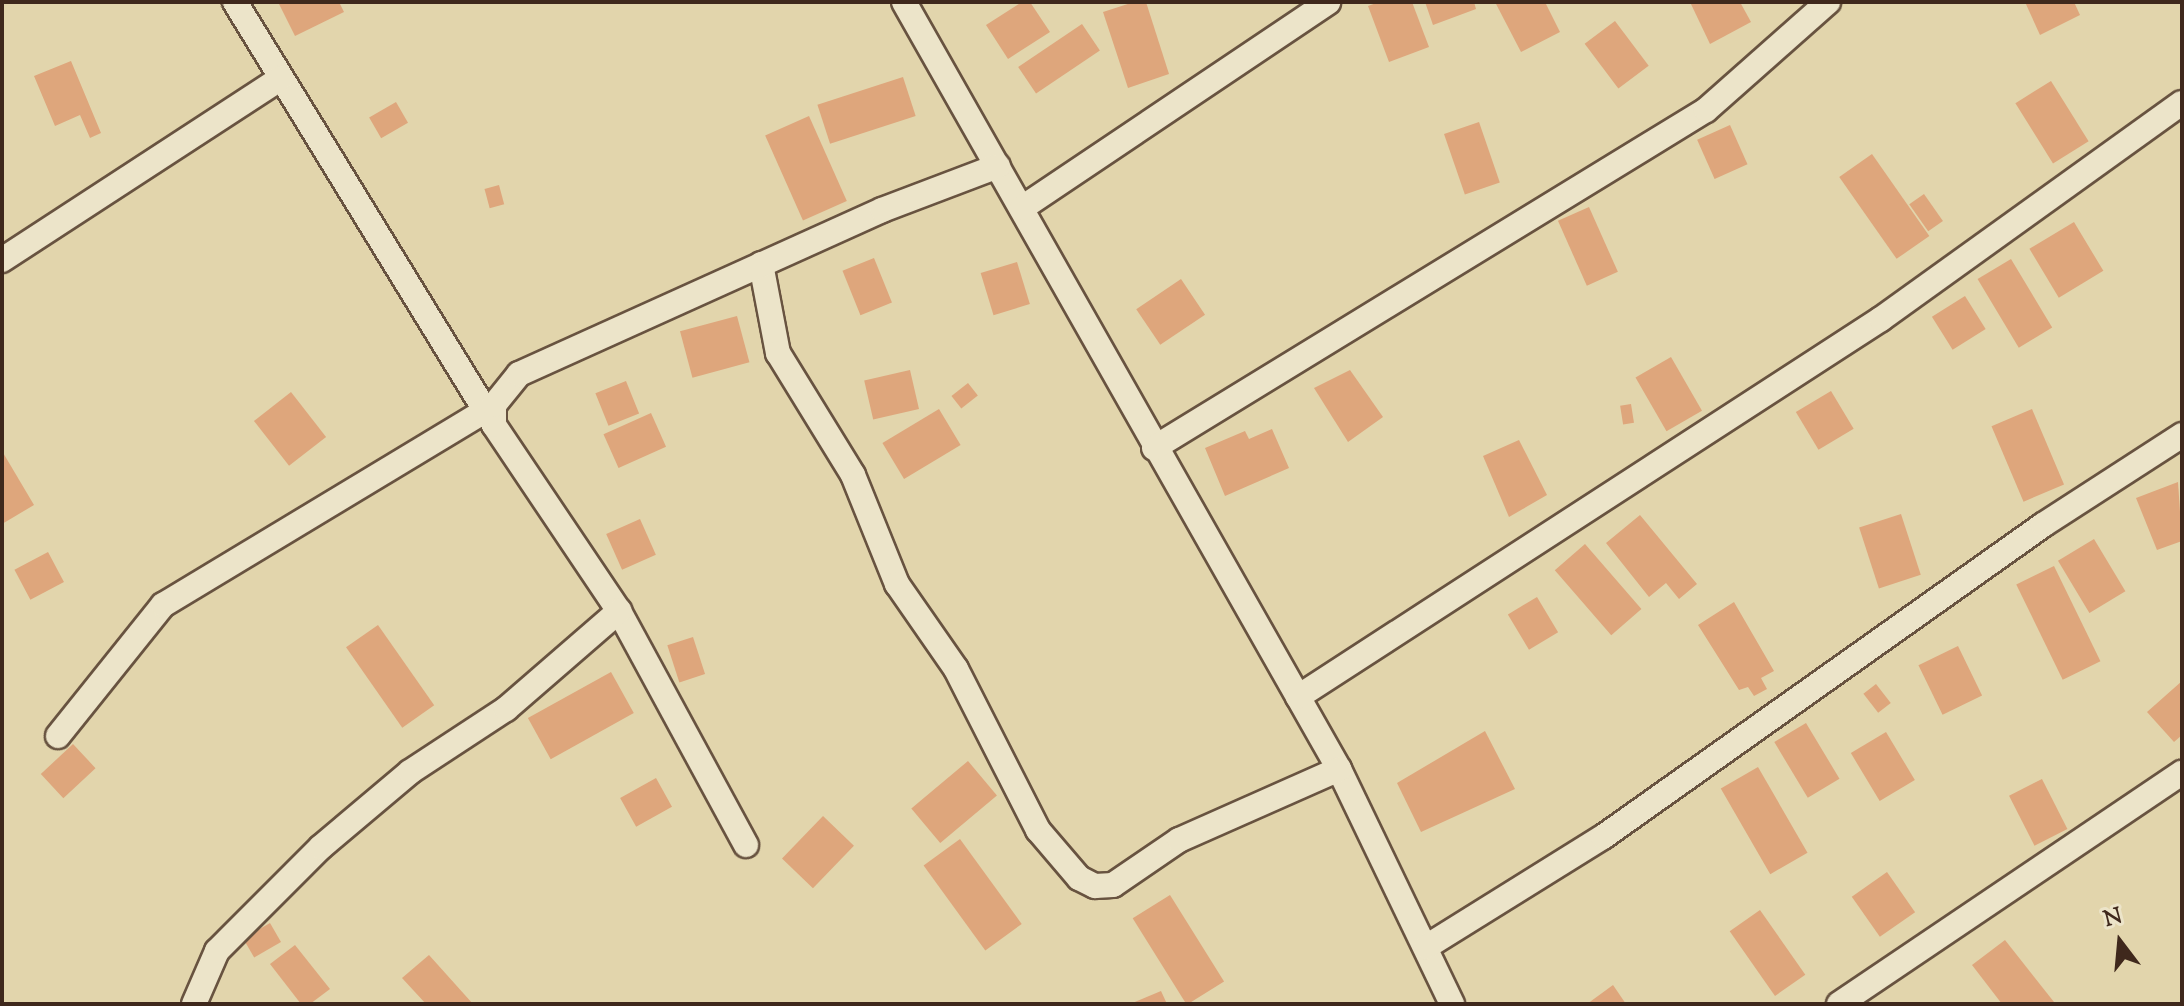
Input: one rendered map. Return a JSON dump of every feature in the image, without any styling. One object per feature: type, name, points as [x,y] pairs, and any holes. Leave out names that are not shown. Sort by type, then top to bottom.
[{"type":"street","points":[[235,2],[491,414],[619,611],[746,845]]},
{"type":"street","points":[[904,2],[1154,448],[1339,769],[1452,1004]]},
{"type":"street","points":[[1022,208],[1328,2]]},
{"type":"street","points":[[1154,448],[1706,110],[1828,2]]},
{"type":"street","points":[[2,260],[281,78]]},
{"type":"street","points":[[1298,697],[1868,328],[2182,103]]},
{"type":"street","points":[[58,736],[163,605],[491,414],[519,374],[761,264],[998,166]]},
{"type":"street","points":[[761,264],[778,353],[853,475],[897,584],[956,669],[1038,830],[1079,878],[1095,886],[1113,885],[1179,840],[1339,769]]},
{"type":"street","points":[[1426,947],[1603,837],[2043,525],[2182,435]]},
{"type":"street","points":[[194,1004],[217,951],[321,847],[410,772],[518,700],[619,611]]},
{"type":"street","points":[[1839,1004],[2182,773]]},
{"type":"building","points":[[278,2],[339,2],[344,12],[295,36]]},
{"type":"building","points":[[1022,2],[1030,2],[1050,32],[1008,59],[986,25]]},
{"type":"building","points":[[1134,2],[1146,2],[1169,74],[1128,88],[1103,12]]},
{"type":"building","points":[[1379,2],[1412,2],[1429,47],[1389,62],[1368,6]]},
{"type":"building","points":[[1425,2],[1474,2],[1476,9],[1433,25]]},
{"type":"building","points":[[1495,2],[1545,2],[1560,32],[1521,52]]},
{"type":"building","points":[[1690,2],[1740,2],[1751,22],[1710,44]]},
{"type":"building","points":[[2025,2],[2074,2],[2080,15],[2040,35]]},
{"type":"building","points":[[1615,21],[1649,66],[1618,89],[1585,44]]},
{"type":"building","points":[[1082,24],[1100,51],[1036,94],[1018,67]]},
{"type":"building","points":[[71,61],[101,133],[90,138],[80,115],[55,126],[34,76]]},
{"type":"building","points":[[903,77],[916,116],[830,144],[817,105]]},
{"type":"building","points":[[2051,81],[2089,141],[2053,163],[2015,103]]},
{"type":"building","points":[[396,102],[408,123],[381,138],[369,118]]},
{"type":"building","points":[[809,116],[847,201],[803,220],[765,136]]},
{"type":"building","points":[[1479,122],[1500,183],[1465,195],[1444,134]]},
{"type":"building","points":[[1730,125],[1747,164],[1715,179],[1697,140]]},
{"type":"building","points":[[1872,154],[1929,236],[1897,259],[1839,177]]},
{"type":"building","points":[[499,185],[504,204],[490,208],[485,189]]},
{"type":"building","points":[[1924,194],[1943,221],[1928,231],[1909,204]]},
{"type":"building","points":[[1589,207],[1618,272],[1587,286],[1558,221]]},
{"type":"building","points":[[2074,222],[2103,271],[2059,298],[2029,249]]},
{"type":"building","points":[[874,258],[892,303],[860,315],[842,271]]},
{"type":"building","points":[[2011,259],[2052,328],[2019,348],[1978,279]]},
{"type":"building","points":[[1017,262],[1030,304],[994,315],[981,273]]},
{"type":"building","points":[[1181,279],[1205,315],[1160,345],[1136,309]]},
{"type":"building","points":[[1965,296],[1986,329],[1953,350],[1932,317]]},
{"type":"building","points":[[737,316],[749,362],[692,378],[680,331]]},
{"type":"building","points":[[1671,357],[1702,411],[1666,431],[1635,378]]},
{"type":"building","points":[[910,370],[919,409],[873,420],[864,381]]},
{"type":"building","points":[[1350,370],[1383,417],[1348,442],[1314,388]]},
{"type":"building","points":[[626,381],[639,413],[609,426],[595,393]]},
{"type":"building","points":[[968,383],[978,396],[961,409],[951,396]]},
{"type":"building","points":[[1831,391],[1854,429],[1819,450],[1796,412]]},
{"type":"building","points":[[291,392],[326,437],[289,466],[254,421]]},
{"type":"building","points":[[1631,404],[1634,423],[1623,424],[1620,406]]},
{"type":"building","points":[[939,409],[961,445],[904,479],[882,443]]},
{"type":"building","points":[[2032,409],[2064,484],[2024,502],[1991,426]]},
{"type":"building","points":[[651,413],[666,447],[619,468],[603,434]]},
{"type":"building","points":[[1272,429],[1289,468],[1225,496],[1205,448],[1245,431],[1249,439]]},
{"type":"building","points":[[1519,440],[1547,495],[1509,517],[1483,456]]},
{"type":"building","points":[[2,451],[34,505],[2,524]]},
{"type":"building","points":[[2178,482],[2182,541],[2157,550],[2136,498]]},
{"type":"building","points":[[1901,514],[1921,575],[1879,588],[1859,528]]},
{"type":"building","points":[[1640,515],[1697,584],[1679,599],[1666,583],[1649,597],[1606,543]]},
{"type":"building","points":[[640,519],[656,555],[622,570],[606,534]]},
{"type":"building","points":[[2094,539],[2125,591],[2089,613],[2058,561]]},
{"type":"building","points":[[1585,544],[1641,609],[1611,635],[1555,570]]},
{"type":"building","points":[[48,552],[64,582],[30,600],[14,570]]},
{"type":"building","points":[[2054,566],[2100,661],[2063,680],[2016,584]]},
{"type":"building","points":[[1537,597],[1558,632],[1529,650],[1508,615]]},
{"type":"building","points":[[1734,602],[1774,671],[1761,678],[1767,689],[1754,696],[1748,687],[1739,690],[1698,625]]},
{"type":"building","points":[[378,625],[434,705],[402,728],[346,647]]},
{"type":"building","points":[[693,637],[705,674],[679,682],[667,645]]},
{"type":"building","points":[[1958,646],[1982,695],[1943,715],[1918,665]]},
{"type":"building","points":[[611,672],[634,713],[551,759],[528,718]]},
{"type":"building","points":[[2182,681],[2182,735],[2174,742],[2147,712]]},
{"type":"building","points":[[1876,684],[1891,703],[1878,713],[1863,694]]},
{"type":"building","points":[[1806,723],[1839,779],[1808,798],[1774,742]]},
{"type":"building","points":[[1485,731],[1515,789],[1421,832],[1397,783]]},
{"type":"building","points":[[1886,732],[1915,780],[1880,801],[1851,753]]},
{"type":"building","points":[[73,744],[96,768],[63,798],[41,774]]},
{"type":"building","points":[[968,761],[997,795],[940,843],[911,809]]},
{"type":"building","points":[[1758,767],[1808,853],[1770,874],[1721,789]]},
{"type":"building","points":[[656,778],[672,807],[636,827],[620,798]]},
{"type":"building","points":[[2042,779],[2067,829],[2034,846],[2009,796]]},
{"type":"building","points":[[823,816],[854,846],[813,888],[782,858]]},
{"type":"building","points":[[960,839],[1022,924],[985,950],[924,865]]},
{"type":"building","points":[[1887,872],[1915,912],[1880,937],[1852,897]]},
{"type":"building","points":[[1170,895],[1224,982],[1186,1004],[1133,918]]},
{"type":"building","points":[[1760,910],[1805,975],[1775,996],[1730,931]]},
{"type":"building","points":[[270,923],[281,942],[254,958],[243,938]]},
{"type":"building","points":[[2005,940],[2054,1002],[2052,1004],[2002,1004],[1972,965]]},
{"type":"building","points":[[295,945],[330,989],[310,1004],[301,1004],[270,964]]},
{"type":"building","points":[[429,955],[473,1004],[426,1004],[402,978]]},
{"type":"building","points":[[1613,985],[1626,1004],[1587,1004]]},
{"type":"building","points":[[1161,991],[1167,1004],[1130,1004]]}]
